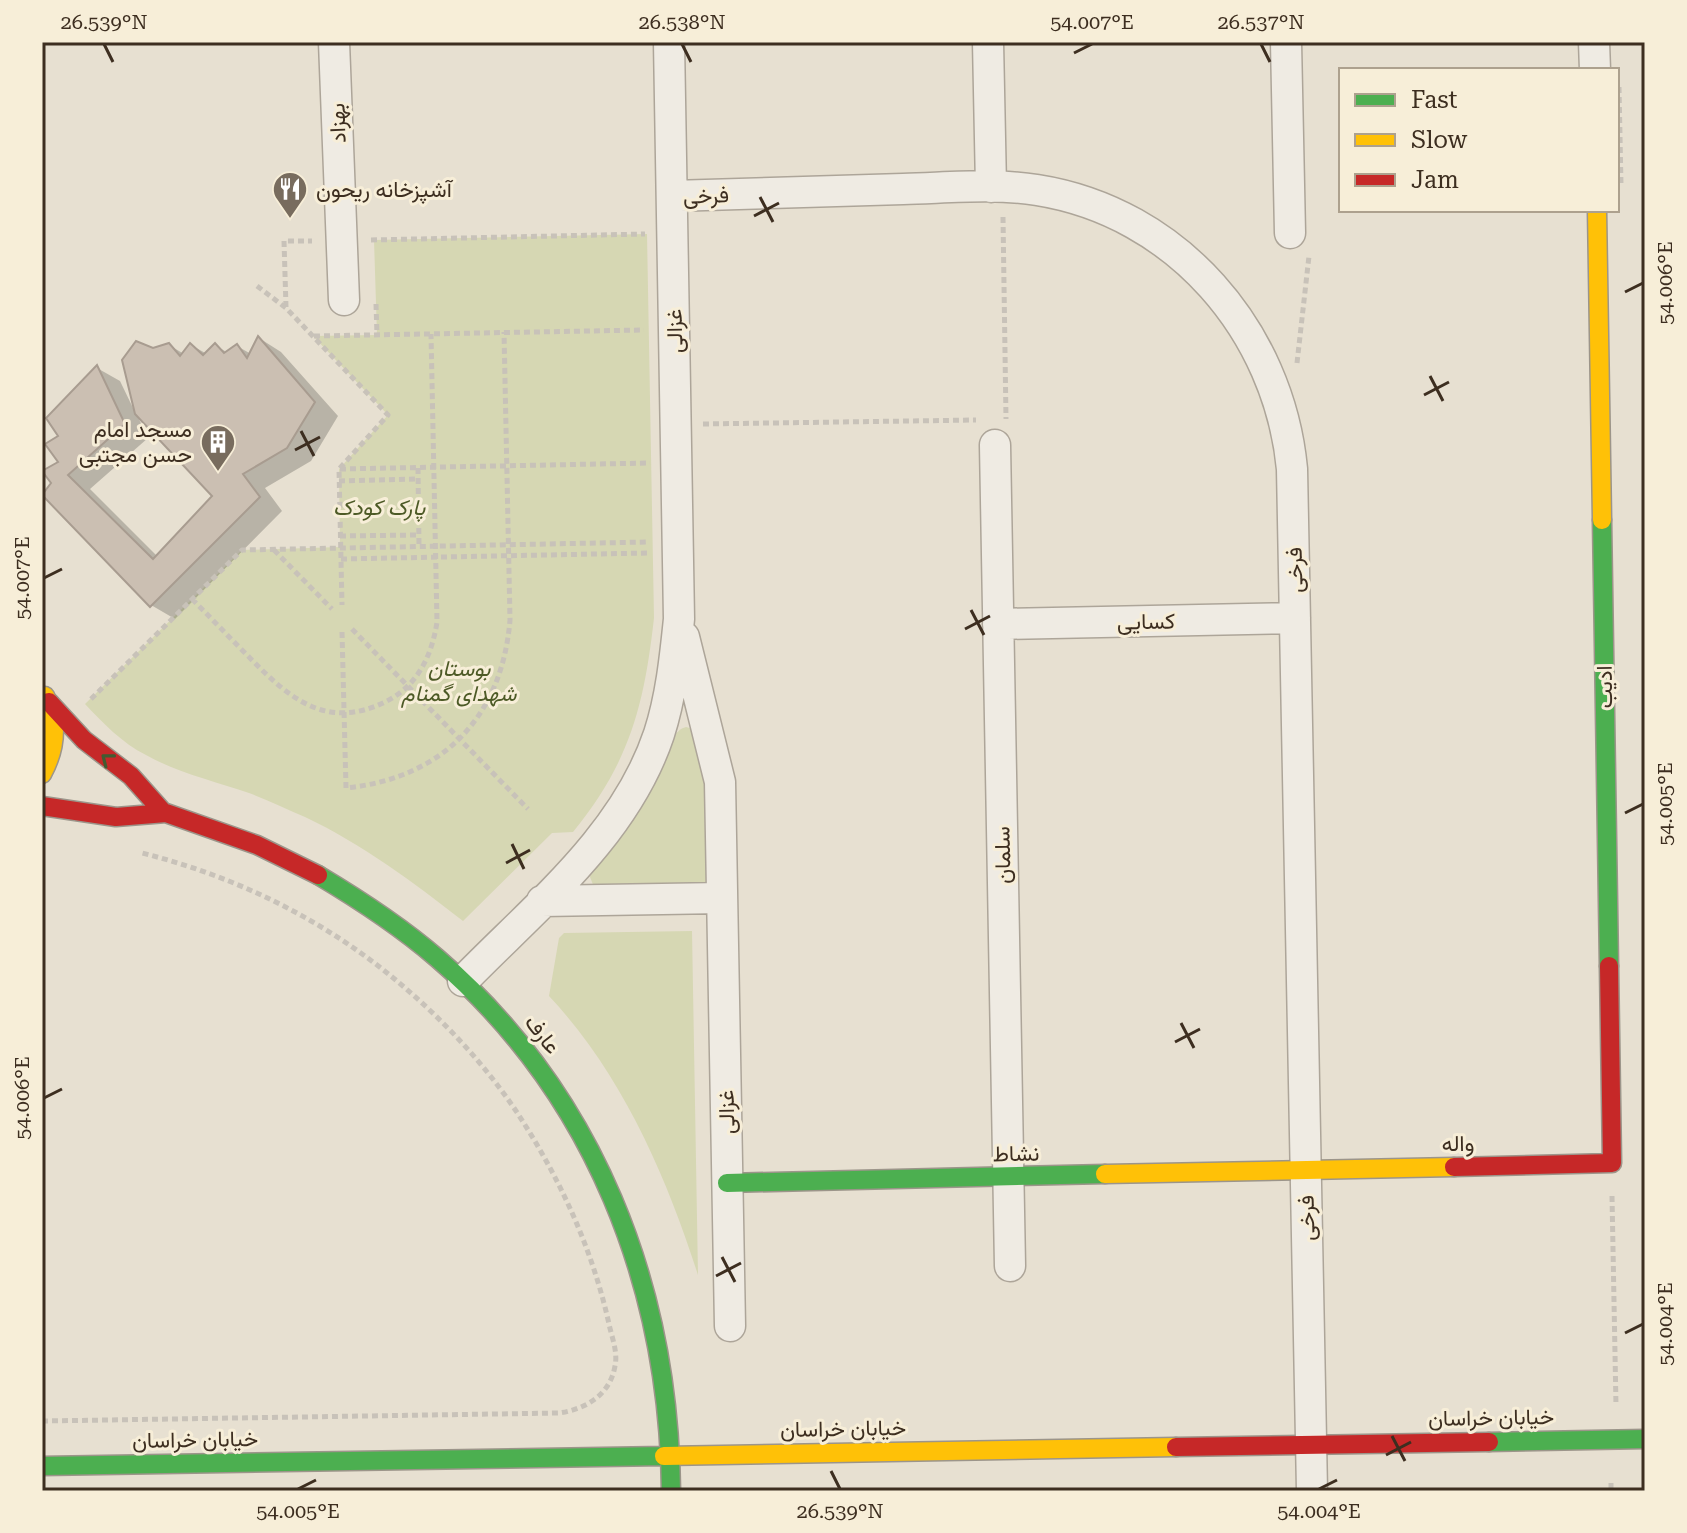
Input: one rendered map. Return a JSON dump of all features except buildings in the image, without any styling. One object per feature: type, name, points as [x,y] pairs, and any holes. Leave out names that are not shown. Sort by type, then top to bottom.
[{"type":"street","name":"بهزاد","points":[[334,42],[344,300]]},
{"type":"street","name":"غزالی","points":[[463,981],[588,854],[610,827],[646,767],[667,706],[679,619],[669,42]]},
{"type":"street","points":[[988,42],[997,201]]},
{"type":"street","points":[[1286,42],[1299,245]]},
{"type":"street","points":[[1594,42],[1595,68]]},
{"type":"street","name":"فرخی","points":[[672,196],[997,201],[1038,190],[1074,198],[1140,226],[1196,268],[1239,318],[1271,376],[1289,440],[1312,1491]]},
{"type":"street","name":"ادیب","points":[[1597,212],[1612,1163]]},
{"type":"street","name":"سلمان","points":[[995,426],[1010,1266]]},
{"type":"street","name":"کسایی","points":[[998,624],[1295,618]]},
{"type":"street","name":"غزالی","points":[[679,619],[720,782],[730,1326]]},
{"type":"street","points":[[42,774],[50,762],[55,742],[55,721],[45,697]]},
{"type":"street","points":[[45,697],[84,740],[131,776],[163,812]]},
{"type":"street","name":"عارف","points":[[42,806],[124,817],[163,812],[237,836],[289,859],[340,886],[388,918],[463,981],[514,1035],[549,1081],[580,1130],[629,1234],[646,1289],[661,1358],[671,1455],[671,1491]]},
{"type":"street","points":[[542,901],[722,898]]},
{"type":"street","name":"واله","points":[[1305,1170],[1612,1163]]},
{"type":"street","name":"نشاط","points":[[727,1183],[1305,1170]]},
{"type":"street","name":"خیابان خراسان","points":[[42,1466],[1645,1439]]},
{"type":"street","points":[[159,1481],[199,1463]]},
{"type":"path","points":[[995,426],[997,201]]},
{"type":"path","points":[[374,240],[647,234]]},
{"type":"path","points":[[286,308],[284,241],[325,241]]},
{"type":"path","points":[[1296,366],[1299,245]]},
{"type":"path","points":[[257,286],[286,308],[388,415],[339,469],[342,605]]},
{"type":"path","points":[[313,336],[649,330]]},
{"type":"path","points":[[342,632],[346,788],[371,786],[419,769],[460,739],[491,696],[508,646],[510,620],[504,332]]},
{"type":"path","points":[[192,599],[279,687],[309,706],[344,712],[361,711],[394,697],[408,686],[429,656],[437,622],[431,334]]},
{"type":"path","points":[[702,424],[995,426],[1019,419]]},
{"type":"path","points":[[339,469],[651,463]]},
{"type":"path","points":[[418,468],[419,546]]},
{"type":"path","points":[[339,481],[418,479]]},
{"type":"path","points":[[340,536],[419,535]]},
{"type":"path","points":[[85,704],[242,550],[653,542]]},
{"type":"path","points":[[273,549],[332,609]]},
{"type":"path","points":[[341,559],[653,553]]},
{"type":"path","points":[[352,629],[528,809]]},
{"type":"path","points":[[42,1421],[559,1413],[594,1401],[611,1380],[615,1366],[616,1353],[604,1300],[566,1199],[542,1152],[513,1106],[444,1023],[363,953],[317,924],[221,877],[131,850]]},
{"type":"path","points":[[1612,1187],[1616,1439]]},
{"type":"path","points":[[1611,1483],[1611,1491]]},
{"type":"green space","name":"بوستان شهدای گمنام","points":[[647,234],[654,618],[645,679],[631,732],[608,781],[573,832],[552,833],[463,921],[387,864],[347,839],[249,793],[183,772],[137,750],[113,732],[85,704],[242,550],[340,547],[339,469],[388,415],[313,336],[377,335],[374,240]]},
{"type":"green space","points":[[686,727],[693,729],[707,783],[709,889],[594,887],[591,871],[636,815],[665,749],[678,731]]},
{"type":"green space","points":[[692,931],[698,1275],[671,1200],[639,1127],[599,1058],[549,996],[559,938],[564,933]]},
{"type":"traffic: fast","points":[[1602,520],[1609,966]]},
{"type":"traffic: fast","points":[[318,875],[409,935],[437,958],[492,1012],[540,1070],[580,1132],[612,1199],[638,1268],[656,1340],[667,1415],[671,1491]]},
{"type":"traffic: fast","points":[[727,1183],[1105,1174]]},
{"type":"traffic: fast","points":[[1489,1442],[1645,1439]]},
{"type":"traffic: fast","points":[[42,1466],[664,1456]]},
{"type":"traffic: slow","points":[[1597,212],[1602,520]]},
{"type":"traffic: slow","points":[[42,774],[54,735],[45,696]]},
{"type":"traffic: slow","points":[[1105,1174],[1454,1167]]},
{"type":"traffic: slow","points":[[664,1456],[1176,1447]]},
{"type":"traffic: jam","points":[[49,702],[84,740],[131,776],[163,812]]},
{"type":"traffic: jam","points":[[42,806],[116,817],[166,813],[257,845],[318,875]]},
{"type":"traffic: jam","points":[[1454,1167],[1612,1163],[1609,966]]},
{"type":"traffic: jam","points":[[1176,1447],[1489,1442]]},
{"type":"place","name":"آشپزخانه ریحون","points":[[290,220]]},
{"type":"place","name":"مسجد امام حسن مجتبی","points":[[218,473]]},
{"type":"park label","name":"پارک کودک","points":[[379,507]]}]
